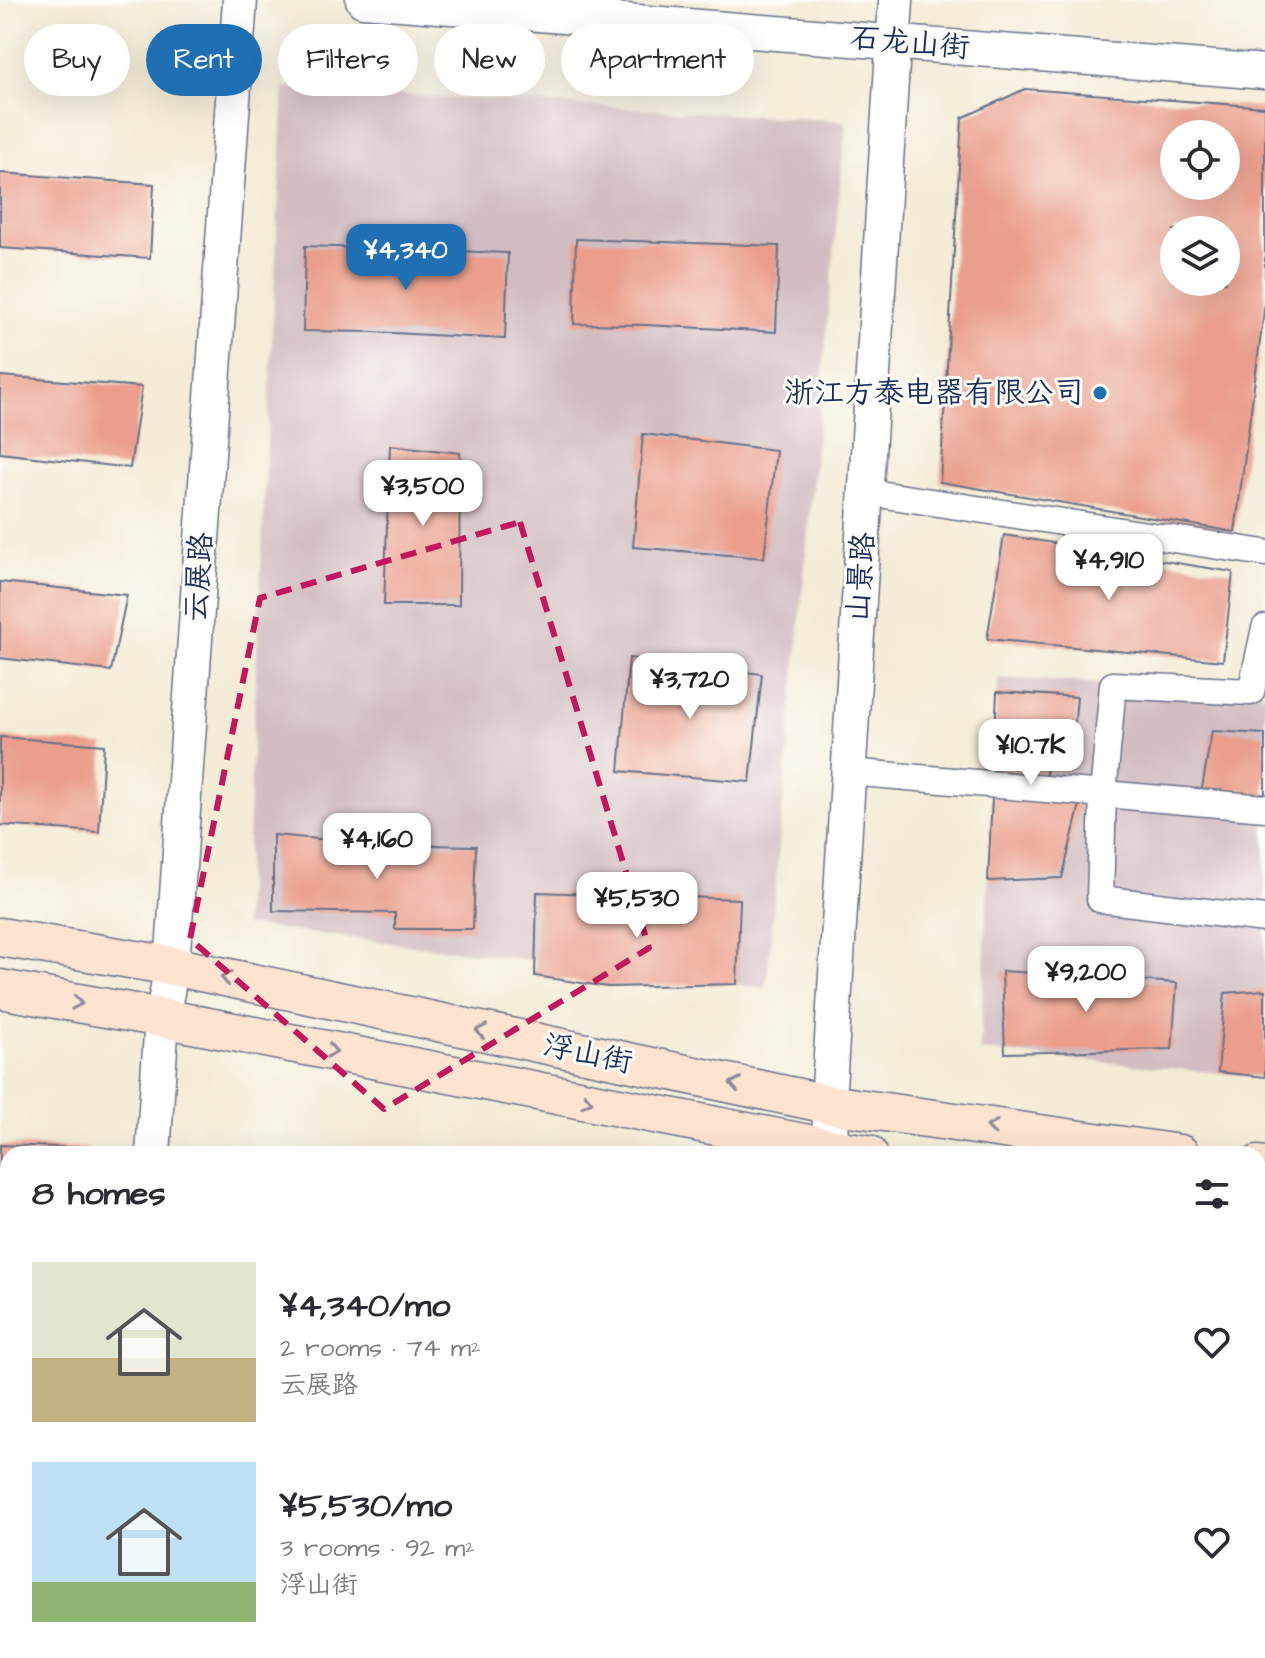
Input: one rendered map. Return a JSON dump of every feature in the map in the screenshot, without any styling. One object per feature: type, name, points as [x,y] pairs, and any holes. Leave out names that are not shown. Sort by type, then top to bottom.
[{"type":"main road","name":"浮山街","points":[[0,937],[172,966],[828,1104],[1124,1146]]},
{"type":"main road","name":"浮山街","points":[[0,989],[814,1146]]},
{"type":"street","name":"云展路","points":[[154,1146],[162,1018],[172,966],[240,0]]},
{"type":"street","name":"石龙山街","points":[[363,0],[619,10],[894,41],[1265,72]]},
{"type":"street","name":"山景路","points":[[843,1146],[828,1104],[896,0]]},
{"type":"street","points":[[866,492],[1265,553]]},
{"type":"street","points":[[1265,628],[1251,692],[1113,685],[1103,794],[1100,899],[1265,919]]},
{"type":"street","points":[[849,772],[1265,808]]},
{"type":"highlighted area","points":[[520,522],[649,948],[384,1109],[190,939],[260,598]]},
{"type":"shaded area","points":[[284,96],[418,96],[846,121],[766,988],[244,925]]},
{"type":"shaded area","points":[[998,678],[1265,693],[1265,1077],[980,1051]]},
{"type":"building","name":"浙江方泰电器有限公司","points":[[1025,89],[1265,107],[1265,303],[1235,532],[940,482],[962,118]]},
{"type":"building","points":[[0,173],[154,184],[150,258],[0,248]]},
{"type":"building","points":[[576,239],[779,246],[776,332],[574,324]]},
{"type":"building","points":[[305,246],[508,253],[505,339],[303,331]]},
{"type":"building","points":[[0,376],[142,387],[130,468],[0,453]]},
{"type":"building","points":[[643,434],[776,450],[764,558],[633,547]]},
{"type":"building","points":[[390,445],[460,453],[459,605],[384,605]]},
{"type":"building","points":[[1004,535],[1233,572],[1223,661],[987,639]]},
{"type":"building","points":[[0,582],[127,595],[111,671],[0,658]]},
{"type":"building","points":[[629,658],[762,674],[750,782],[619,771]]},
{"type":"building","points":[[997,692],[1077,697],[1071,766],[1047,766],[1044,792],[1081,800],[1062,878],[988,881]]},
{"type":"building","points":[[1212,731],[1265,734],[1265,809],[1199,805]]},
{"type":"building","points":[[0,737],[104,745],[99,832],[0,825]]},
{"type":"building","points":[[273,835],[376,844],[476,846],[473,929],[395,929],[395,913],[273,911]]},
{"type":"building","points":[[537,892],[740,899],[737,984],[608,987],[535,976]]},
{"type":"building","points":[[1002,971],[1177,983],[1172,1049],[1005,1053]]},
{"type":"building","points":[[1265,990],[1265,1077],[1218,1072],[1225,993]]},
{"type":"place","name":"浙江方泰电器有限公司","points":[[1100,393]]}]
